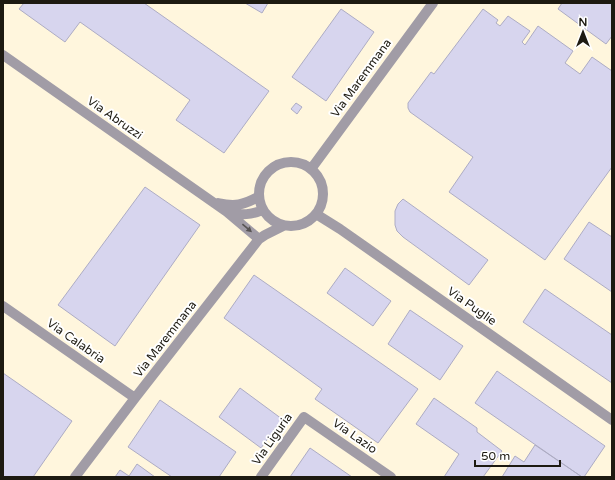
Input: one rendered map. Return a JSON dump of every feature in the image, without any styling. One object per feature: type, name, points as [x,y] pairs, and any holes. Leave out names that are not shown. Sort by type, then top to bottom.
[{"type":"street","name":"Via Maremmana","points":[[312,169],[432,3]]},
{"type":"street","name":"Via Abruzzi","points":[[3,56],[212,201],[259,239]]},
{"type":"street","points":[[284,162],[304,164],[312,169],[319,178],[323,188],[322,203],[316,214],[307,222],[298,226],[283,226],[271,220],[263,210],[258,197],[259,186],[262,178],[274,166],[284,162]]},
{"type":"street","name":"Via Abruzzi","points":[[212,201],[227,205],[236,205],[244,204],[258,197]]},
{"type":"street","points":[[227,212],[242,215],[263,210]]},
{"type":"street","name":"Via Puglie","points":[[316,214],[340,229],[612,420]]},
{"type":"street","name":"Via Maremmana","points":[[75,477],[259,239],[283,226]]},
{"type":"street","name":"Via Calabria","points":[[3,306],[135,398]]},
{"type":"street","name":"Via Liguria","points":[[261,477],[304,417]]},
{"type":"street","name":"Via Lazio","points":[[304,417],[391,477]]},
{"type":"building","points":[[24,3],[144,3],[269,91],[224,153],[176,120],[190,100],[80,22],[65,42],[19,9]]},
{"type":"building","points":[[245,3],[268,3],[262,13]]},
{"type":"building","points":[[562,3],[612,3],[612,36],[606,44],[558,9]]},
{"type":"building","points":[[341,9],[374,32],[326,101],[292,77]]},
{"type":"building","points":[[483,9],[498,20],[496,23],[500,26],[508,16],[530,31],[522,42],[525,45],[538,26],[573,51],[565,63],[580,74],[592,57],[612,71],[612,167],[545,260],[449,192],[473,157],[410,112],[408,108],[408,103],[431,72],[434,74]]},
{"type":"building","points":[[296,103],[302,107],[297,114],[291,109]]},
{"type":"building","points":[[145,187],[200,225],[115,346],[58,305]]},
{"type":"building","points":[[403,199],[488,260],[469,285],[403,237],[397,231],[395,225],[395,211],[398,204]]},
{"type":"building","points":[[589,222],[612,237],[612,292],[564,259]]},
{"type":"building","points":[[345,268],[391,301],[373,326],[327,293]]},
{"type":"building","points":[[254,275],[418,389],[378,443],[315,399],[322,389],[224,318]]},
{"type":"building","points":[[545,289],[612,335],[612,383],[523,322]]},
{"type":"building","points":[[410,310],[463,346],[440,380],[388,344]]},
{"type":"building","points":[[497,371],[605,446],[584,477],[475,403]]},
{"type":"building","points":[[3,373],[72,421],[33,477],[3,477]]},
{"type":"building","points":[[240,388],[282,419],[261,448],[219,417]]},
{"type":"building","points":[[434,398],[477,428],[477,432],[502,451],[483,477],[444,477],[459,454],[416,424]]},
{"type":"building","points":[[160,400],[236,452],[219,477],[172,477],[128,447]]},
{"type":"building","points":[[535,445],[582,477],[502,477],[515,456],[524,462]]},
{"type":"building","points":[[310,448],[352,477],[290,477]]},
{"type":"building","points":[[137,464],[155,477],[115,477],[120,470],[129,476]]}]
